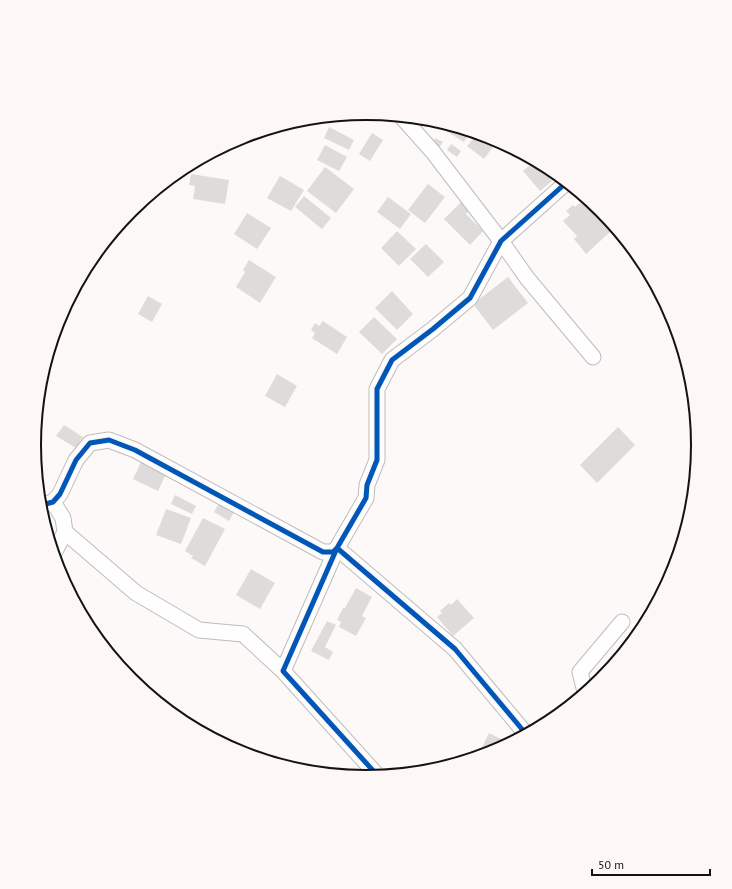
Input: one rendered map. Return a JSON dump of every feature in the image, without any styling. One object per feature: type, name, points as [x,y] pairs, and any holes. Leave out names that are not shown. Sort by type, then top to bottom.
[{"type":"street","points":[[406,122],[433,152],[528,278],[593,357]]},
{"type":"street","points":[[283,672],[337,548],[366,498],[366,485],[377,460],[377,390],[392,360],[433,329],[470,298],[501,242],[563,186]]},
{"type":"street","points":[[46,503],[60,494],[76,460],[90,443],[108,440],[135,450],[323,552],[333,552],[337,548]]},
{"type":"street","points":[[46,503],[63,518],[64,532],[57,546]]},
{"type":"street","points":[[64,532],[136,593],[199,630],[243,634],[283,672],[372,770]]},
{"type":"street","points":[[337,548],[455,649],[522,729]]},
{"type":"street","points":[[583,686],[580,672],[622,622]]},
{"type":"building","points":[[329,127],[354,140],[349,150],[324,138]]},
{"type":"building","points":[[446,131],[450,131],[468,136],[464,142]]},
{"type":"building","points":[[372,133],[383,140],[370,161],[359,154]]},
{"type":"building","points":[[435,138],[443,142],[438,149],[431,145]]},
{"type":"building","points":[[474,138],[494,146],[484,159],[467,146]]},
{"type":"building","points":[[451,144],[461,151],[457,157],[447,150]]},
{"type":"building","points":[[325,145],[347,157],[339,171],[317,160]]},
{"type":"building","points":[[531,165],[545,173],[552,181],[540,191],[523,171]]},
{"type":"building","points":[[325,167],[354,189],[336,213],[307,191]]},
{"type":"building","points":[[191,174],[229,180],[225,204],[193,199],[195,186],[189,185]]},
{"type":"building","points":[[280,176],[304,190],[291,211],[267,198]]},
{"type":"building","points":[[428,184],[445,197],[425,223],[408,210]]},
{"type":"building","points":[[304,196],[331,218],[322,229],[295,207]]},
{"type":"building","points":[[388,197],[411,214],[400,229],[377,212]]},
{"type":"building","points":[[464,199],[473,207],[466,214],[483,231],[470,245],[444,219]]},
{"type":"building","points":[[580,203],[583,203],[611,231],[586,254],[574,239],[577,236],[563,221],[570,215],[566,211],[573,205],[575,207]]},
{"type":"building","points":[[247,213],[271,228],[257,249],[234,234]]},
{"type":"building","points":[[397,231],[416,249],[399,266],[381,248]]},
{"type":"building","points":[[426,244],[444,262],[428,277],[410,259]]},
{"type":"building","points":[[249,260],[276,277],[260,303],[236,287],[245,272],[243,270]]},
{"type":"building","points":[[508,277],[528,303],[493,330],[473,304]]},
{"type":"building","points":[[392,291],[413,314],[397,330],[375,308]]},
{"type":"building","points":[[148,296],[162,304],[152,322],[138,314]]},
{"type":"building","points":[[374,317],[397,339],[382,354],[359,332]]},
{"type":"building","points":[[323,321],[347,337],[337,354],[312,338],[315,333],[311,330],[315,323],[319,326]]},
{"type":"building","points":[[277,374],[297,386],[285,407],[265,396]]},
{"type":"building","points":[[64,425],[83,437],[76,448],[56,436]]},
{"type":"building","points":[[618,427],[635,445],[597,483],[580,465]]},
{"type":"building","points":[[142,460],[167,472],[158,491],[133,479]]},
{"type":"building","points":[[175,495],[196,506],[192,514],[171,504]]},
{"type":"building","points":[[221,500],[236,509],[229,521],[214,512]]},
{"type":"building","points":[[166,509],[191,518],[181,544],[156,535]]},
{"type":"building","points":[[203,518],[225,529],[205,566],[191,558],[193,556],[185,551]]},
{"type":"building","points":[[251,569],[275,583],[260,609],[236,595]]},
{"type":"building","points":[[356,588],[372,597],[362,616],[366,618],[356,636],[339,627],[341,622],[337,620]]},
{"type":"building","points":[[457,599],[474,618],[453,636],[437,617],[442,613],[440,611],[449,603],[451,605]]},
{"type":"building","points":[[327,621],[336,625],[325,647],[333,652],[329,660],[311,651]]},
{"type":"building","points":[[489,733],[502,740],[490,745],[482,748]]},
{"type":"cycle path","points":[[46,504],[53,502],[60,494],[76,460],[90,443],[109,440],[135,450],[323,552],[333,552],[337,548],[366,498],[367,485],[377,460],[377,389],[392,360],[433,329],[470,298],[501,241],[563,186]]},
{"type":"cycle path","points":[[372,770],[283,671],[337,548],[455,649],[522,729]]}]
